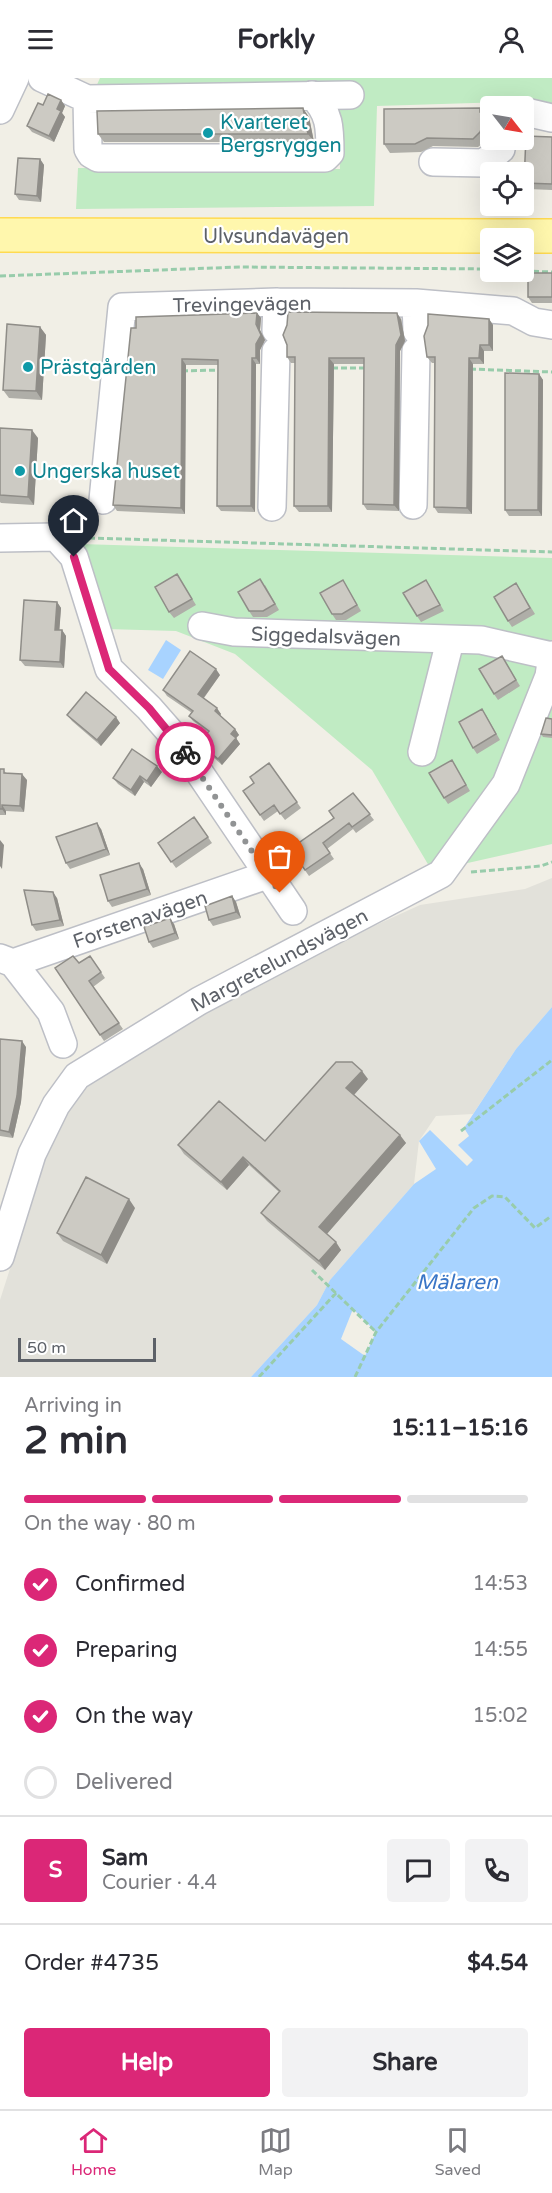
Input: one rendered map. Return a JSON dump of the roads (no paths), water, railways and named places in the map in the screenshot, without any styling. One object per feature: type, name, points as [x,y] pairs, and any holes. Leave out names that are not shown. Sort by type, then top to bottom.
[{"type":"main road","name":"Ulvsundavägen","points":[[0,235],[552,236]]},
{"type":"main road","name":"Ulvsundavägen","points":[[0,257],[314,253],[480,255]]},
{"type":"main road","points":[[534,256],[552,256]]},
{"type":"street","points":[[0,110],[15,78]]},
{"type":"street","points":[[42,78],[87,99],[350,95]]},
{"type":"street","points":[[87,99],[88,149],[98,158],[325,158],[330,153],[330,123],[323,105],[312,94]]},
{"type":"street","points":[[534,114],[552,118]]},
{"type":"street","points":[[433,162],[484,163],[500,150]]},
{"type":"street","points":[[272,507],[277,302]]},
{"type":"street","name":"Trevingevägen","points":[[103,501],[122,307],[277,302],[416,303],[513,311],[534,322],[552,325]]},
{"type":"street","points":[[413,505],[416,303]]},
{"type":"street","points":[[0,538],[65,547],[109,669],[149,708],[178,741],[293,911]]},
{"type":"street","name":"Siggedalsvägen","points":[[202,626],[234,632],[450,641],[481,640],[552,656]]},
{"type":"street","points":[[422,752],[450,641]]},
{"type":"street","name":"Margretelundsvägen","points":[[0,1257],[32,1154],[56,1105],[77,1076],[199,1001],[441,874],[506,784],[549,676],[552,656]]},
{"type":"street","name":"Forstenavägen","points":[[7,960],[267,875]]},
{"type":"street","points":[[7,960],[51,1012],[63,1044]]},
{"type":"water","points":[[166,640],[181,650],[163,679],[148,670]]},
{"type":"water","name":"Mälaren","points":[[552,1007],[552,1377],[251,1377],[317,1305],[330,1280],[414,1184],[436,1169],[419,1141],[430,1130],[467,1166],[473,1160],[458,1145],[469,1136],[464,1128],[516,1049]]},
{"type":"place","name":"Kvarteret Bergsryggen","points":[[208,133]]},
{"type":"place","name":"Prästgården","points":[[28,367]]},
{"type":"place","name":"Ungerska huset","points":[[20,471]]}]
